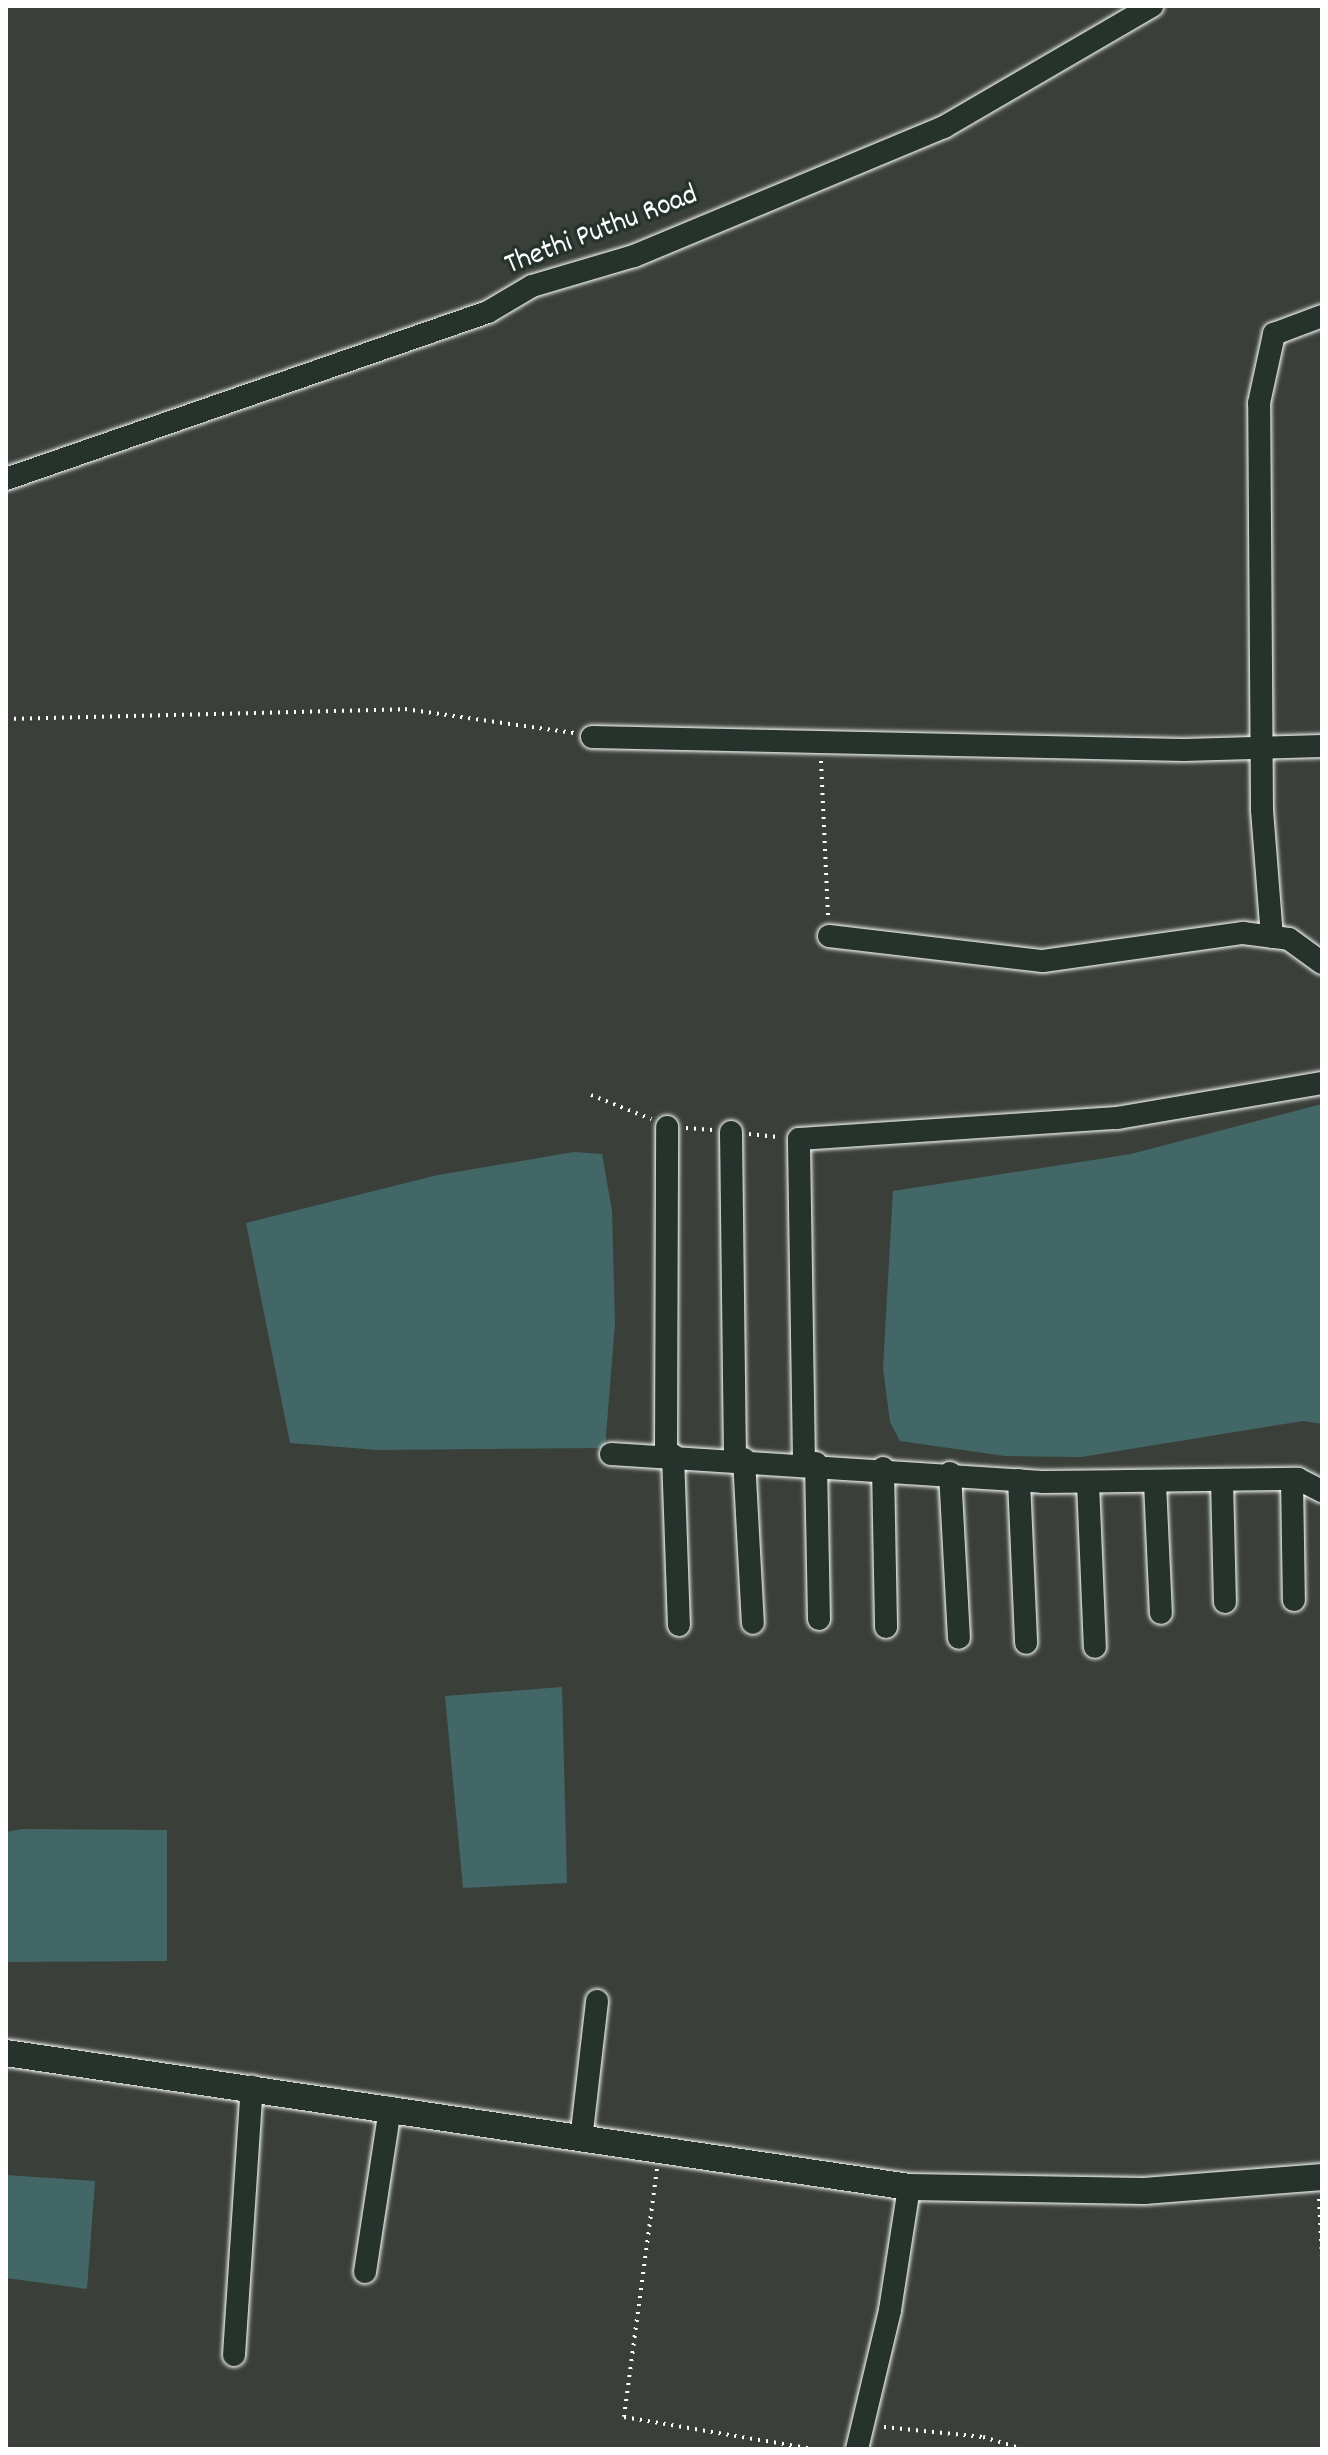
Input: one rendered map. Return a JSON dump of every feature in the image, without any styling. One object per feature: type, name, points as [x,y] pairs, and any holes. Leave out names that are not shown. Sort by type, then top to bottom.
[{"type":"main road","points":[[6,2053],[252,2087],[581,2140],[909,2187],[1144,2191],[1320,2177]]},
{"type":"street","name":"Thethi Puthu Road","points":[[6,479],[488,312],[532,286],[634,256],[944,127],[1152,6]]},
{"type":"street","points":[[1272,937],[1262,810],[1265,746],[1259,403],[1274,334],[1322,316]]},
{"type":"street","points":[[592,737],[1322,746]]},
{"type":"street","points":[[829,936],[1043,961],[1177,939],[1272,937],[1289,939],[1322,963]]},
{"type":"street","points":[[819,1619],[810,1463],[799,1139],[1104,1119],[1322,1083]]},
{"type":"street","points":[[667,1127],[670,1455],[679,1625]]},
{"type":"street","points":[[731,1132],[739,1458],[753,1623]]},
{"type":"street","points":[[611,1454],[739,1458],[1088,1483],[1292,1479],[1322,1491]]},
{"type":"street","points":[[883,1468],[886,1627]]},
{"type":"street","points":[[950,1473],[959,1638]]},
{"type":"street","points":[[1292,1479],[1294,1600]]},
{"type":"street","points":[[1019,1480],[1026,1643]]},
{"type":"street","points":[[1222,1481],[1225,1602]]},
{"type":"street","points":[[1088,1483],[1095,1647]]},
{"type":"street","points":[[1155,1483],[1161,1613]]},
{"type":"street","points":[[581,2140],[597,2001]]},
{"type":"street","points":[[234,2355],[252,2087]]},
{"type":"street","points":[[365,2272],[390,2108]]},
{"type":"street","points":[[859,2439],[890,2310],[909,2187]]},
{"type":"path","points":[[6,719],[405,709],[592,737]]},
{"type":"path","points":[[820,742],[829,936]]},
{"type":"path","points":[[591,1095],[667,1127],[799,1139]]},
{"type":"path","points":[[660,2151],[624,2417],[814,2449]]},
{"type":"path","points":[[1320,2177],[1322,2259]]},
{"type":"path","points":[[859,2439],[922,2428],[1023,2449]]},
{"type":"water","points":[[1322,1104],[1322,1424],[1303,1421],[1081,1457],[1005,1456],[900,1441],[890,1422],[883,1368],[893,1191],[1131,1154]]},
{"type":"water","points":[[574,1152],[602,1154],[612,1211],[615,1323],[605,1448],[378,1450],[290,1443],[246,1223],[438,1175]]},
{"type":"water","points":[[562,1687],[567,1883],[463,1888],[445,1696]]},
{"type":"water","points":[[22,1829],[167,1830],[167,1961],[6,1962],[6,1832]]},
{"type":"water","points":[[6,2175],[95,2181],[87,2289],[6,2278]]}]
